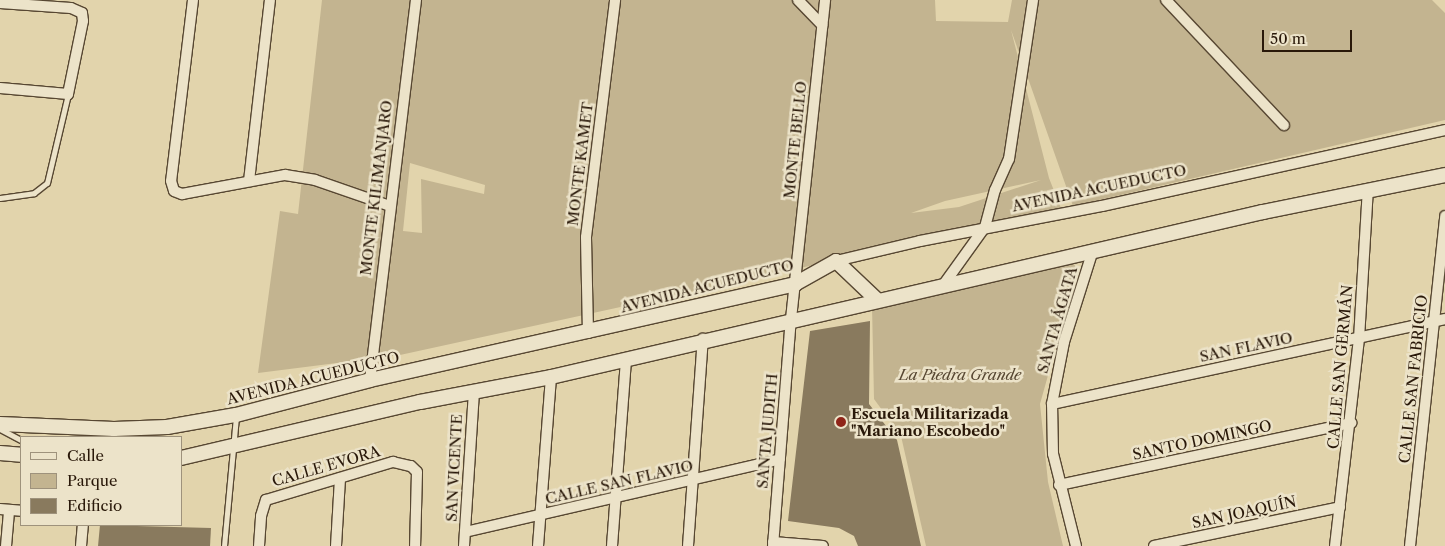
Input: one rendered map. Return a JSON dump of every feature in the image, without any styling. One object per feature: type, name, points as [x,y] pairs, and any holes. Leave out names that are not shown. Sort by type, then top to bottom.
[{"type":"street","points":[[193,0],[171,181],[174,191],[182,194],[285,174],[300,176],[390,206]]},
{"type":"street","points":[[249,181],[270,0]]},
{"type":"street","name":"MONTE KILIMANJARO","points":[[370,380],[416,0]]},
{"type":"street","name":"MONTE KAMET","points":[[588,332],[586,237],[615,0]]},
{"type":"street","points":[[798,0],[822,25]]},
{"type":"street","name":"MONTE BELLO","points":[[791,319],[825,0]]},
{"type":"street","points":[[944,284],[985,227],[995,190],[1014,141],[1032,0]]},
{"type":"street","points":[[1166,0],[1284,125]]},
{"type":"street","points":[[0,3],[71,8],[82,13],[83,21],[68,94],[0,88]]},
{"type":"street","name":"AVENIDA ACUEDUCTO","points":[[0,424],[114,429],[166,427],[236,415],[370,380],[795,284],[836,261],[985,227],[1102,206],[1445,130]]},
{"type":"street","points":[[182,458],[474,391],[551,377],[876,299],[1093,250],[1368,189],[1445,176]]},
{"type":"street","name":"CALLE SAN GERMÁN","points":[[1335,546],[1351,423],[1359,339],[1368,189]]},
{"type":"street","name":"CALLE SAN FABRICIO","points":[[1410,546],[1440,320],[1445,216]]},
{"type":"street","name":"SANTA ÁGATA","points":[[1076,546],[1059,485],[1053,454],[1052,404],[1064,342],[1093,250]]},
{"type":"street","points":[[836,261],[876,299]]},
{"type":"street","name":"SANTA JUDITH","points":[[773,544],[791,319]]},
{"type":"street","name":"SAN FLAVIO","points":[[1052,404],[1440,320]]},
{"type":"street","points":[[688,546],[703,340]]},
{"type":"street","points":[[612,546],[626,359]]},
{"type":"street","points":[[538,546],[551,377]]},
{"type":"street","name":"SAN VICENTE","points":[[464,546],[474,391]]},
{"type":"street","name":"SANTO DOMINGO","points":[[1059,485],[1351,423]]},
{"type":"street","points":[[0,453],[20,455]]},
{"type":"street","name":"CALLE SAN FLAVIO","points":[[465,532],[615,499],[780,459]]},
{"type":"street","name":"CALLE EVORA","points":[[259,546],[260,516],[266,500],[393,462],[411,466],[419,481],[415,546]]},
{"type":"street","points":[[336,546],[340,478]]},
{"type":"street","name":"SAN JOAQUÍN","points":[[1154,546],[1340,507]]},
{"type":"street","points":[[6,546],[5,509],[20,511]]},
{"type":"street","points":[[81,546],[83,526]]},
{"type":"street","points":[[773,544],[823,546]]},
{"type":"lane","points":[[0,198],[34,193],[47,183],[68,94]]},
{"type":"lane","points":[[224,546],[236,415]]},
{"type":"lane","points":[[0,429],[20,439]]},
{"type":"green space","points":[[322,0],[935,0],[936,21],[1008,22],[1012,0],[1432,0],[1445,13],[1445,120],[1073,206],[1011,30],[1049,178],[1062,211],[400,355],[258,373],[280,211],[298,214]],"holes":[[[410,163],[485,185],[484,194],[421,179],[422,233],[403,231]],[[1041,180],[959,207],[911,213],[945,201]]]},
{"type":"green space","name":"La Piedra Grande","points":[[1073,264],[1078,268],[1040,404],[1048,482],[1063,546],[926,546],[901,436],[874,399],[872,306]]},
{"type":"building","name":"Escuela Militarizada \"Mariano Escobedo\"","points":[[870,321],[869,404],[897,440],[921,546],[858,546],[854,536],[839,528],[788,521],[810,331]]},
{"type":"building","points":[[100,526],[211,528],[210,546],[98,546]]},
{"type":"place","name":"Escuela Militarizada \"Mariano Escobedo\"","points":[[841,422]]}]
